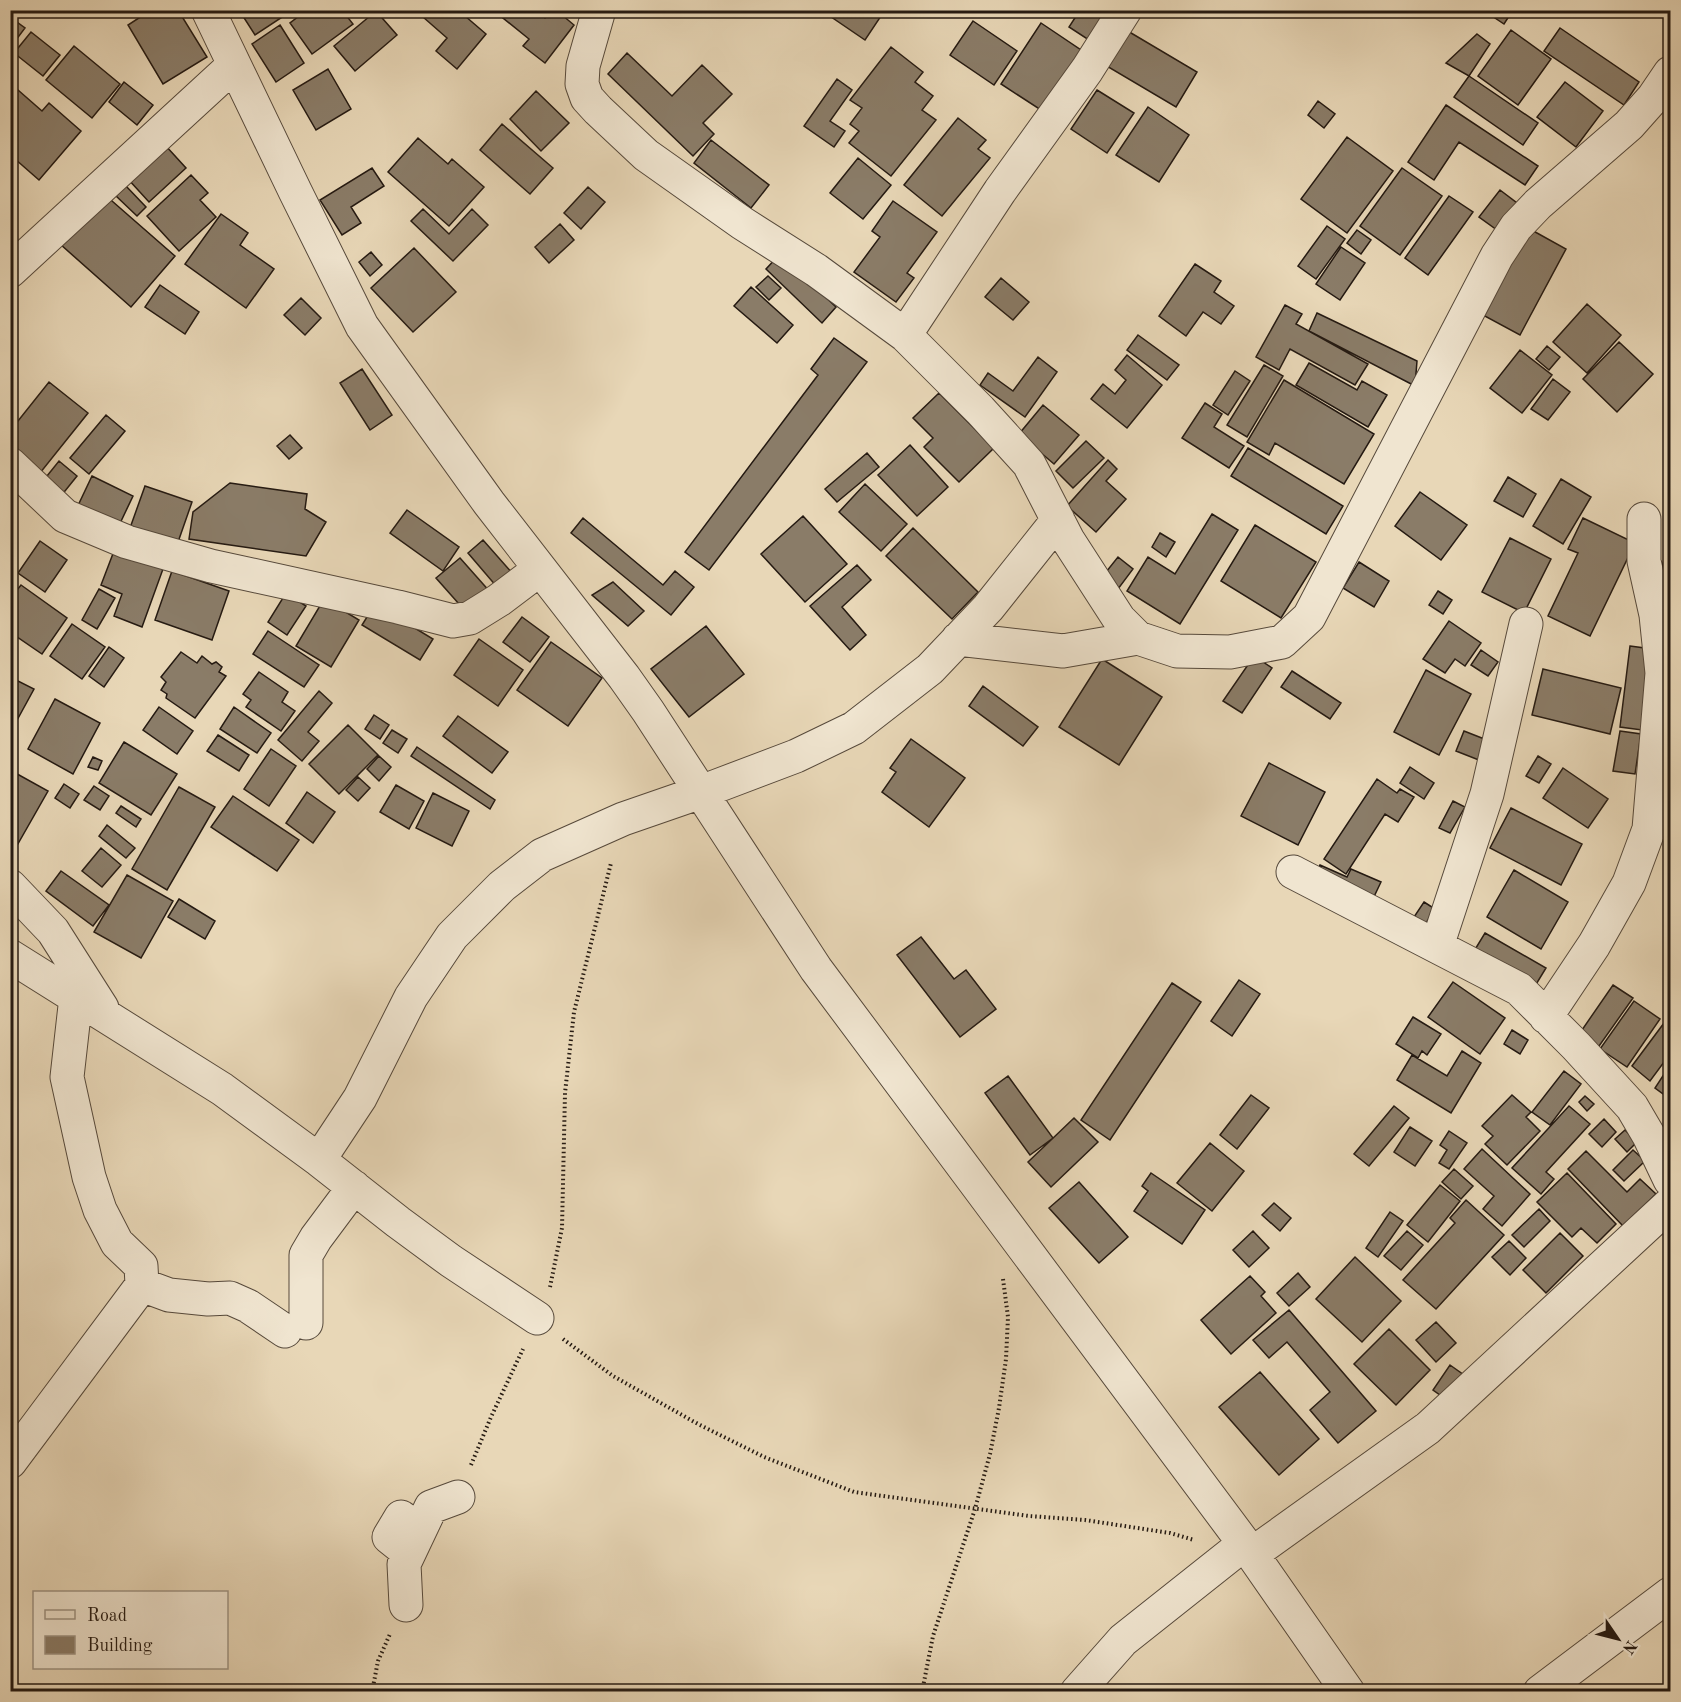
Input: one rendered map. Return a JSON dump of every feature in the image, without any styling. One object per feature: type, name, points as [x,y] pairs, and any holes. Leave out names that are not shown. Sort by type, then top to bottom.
[{"type":"street","points":[[208,10],[362,326],[489,503],[624,677],[816,969],[1348,1692]]},
{"type":"street","points":[[599,10],[583,66],[582,84],[587,98],[598,111],[646,155],[742,223],[816,270],[905,335],[1029,464],[1068,540],[1119,619],[1138,638],[1177,651],[1230,652],[1282,642],[1309,617],[1497,256],[1516,227],[1629,125],[1671,73]]},
{"type":"street","points":[[905,335],[1000,191],[1087,70],[1125,10]]},
{"type":"street","points":[[10,271],[234,65]]},
{"type":"street","points":[[10,464],[65,516],[127,542],[211,566],[453,621],[470,618],[499,600],[540,569]]},
{"type":"street","points":[[1546,1017],[1594,945],[1629,883],[1649,829],[1662,673],[1656,615],[1644,561],[1644,519]]},
{"type":"street","points":[[319,1160],[360,1098],[411,997],[452,936],[502,886],[542,855],[623,819],[796,756],[854,728],[930,669],[988,608],[1058,520]]},
{"type":"street","points":[[1437,946],[1487,794],[1526,624]]},
{"type":"street","points":[[958,639],[1063,651],[1138,638]]},
{"type":"street","points":[[1293,872],[1518,989],[1632,1107],[1671,1180]]},
{"type":"street","points":[[10,886],[53,932],[107,1017]]},
{"type":"street","points":[[10,956],[222,1089],[451,1261],[537,1318]]},
{"type":"street","points":[[10,1462],[141,1285],[141,1266],[117,1243],[100,1210],[89,1177],[70,1096],[67,1077],[76,997]]},
{"type":"street","points":[[141,1285],[169,1295],[208,1299],[230,1298],[296,1327],[306,1255],[354,1187]]},
{"type":"street","points":[[1077,1692],[1123,1640],[1244,1550],[1428,1428],[1671,1204]]},
{"type":"street","points":[[406,1605],[404,1564],[424,1521]]},
{"type":"street","points":[[1540,1692],[1671,1594]]},
{"type":"path","points":[[922,1692],[933,1636],[975,1509],[990,1454],[999,1408],[1006,1359],[1008,1317],[1002,1269]]},
{"type":"path","points":[[537,1318],[613,1376],[698,1424],[764,1457],[854,1492],[1029,1516],[1085,1520],[1170,1533],[1244,1550]]},
{"type":"building","points":[[151,10],[178,10],[207,57],[163,84],[128,25]]},
{"type":"building","points":[[239,10],[293,10],[255,35]]},
{"type":"building","points":[[307,10],[342,10],[353,24],[312,54],[290,23]]},
{"type":"building","points":[[355,10],[369,10],[360,17]]},
{"type":"building","points":[[415,10],[458,10],[486,34],[457,69],[436,51],[447,38]]},
{"type":"building","points":[[493,10],[536,10],[545,18],[551,10],[556,10],[574,25],[545,63],[523,46],[529,39]]},
{"type":"building","points":[[821,10],[885,10],[865,40]]},
{"type":"building","points":[[1080,10],[1117,10],[1095,44],[1069,27]]},
{"type":"building","points":[[1483,10],[1513,10],[1504,24]]},
{"type":"building","points":[[376,11],[397,35],[355,71],[334,46]]},
{"type":"building","points":[[10,17],[25,28],[10,48]]},
{"type":"building","points":[[973,21],[1017,51],[994,85],[950,55]]},
{"type":"building","points":[[1041,23],[1084,52],[1044,112],[1001,84]]},
{"type":"building","points":[[280,25],[304,63],[276,82],[252,44]]},
{"type":"building","points":[[1560,28],[1639,82],[1624,105],[1544,51]]},
{"type":"building","points":[[1126,30],[1197,72],[1176,107],[1105,65]]},
{"type":"building","points":[[1511,30],[1551,59],[1518,105],[1478,76]]},
{"type":"building","points":[[31,32],[60,55],[43,76],[14,53]]},
{"type":"building","points":[[1477,34],[1490,44],[1469,76],[1446,63]]},
{"type":"building","points":[[74,46],[120,84],[92,118],[46,80]]},
{"type":"building","points":[[891,47],[923,72],[915,82],[933,96],[922,110],[936,120],[891,176],[849,143],[859,131],[850,124],[862,108],[850,100]]},
{"type":"building","points":[[627,53],[672,96],[702,65],[732,94],[703,123],[714,134],[693,156],[608,74]]},
{"type":"building","points":[[328,69],[351,109],[316,130],[293,90]]},
{"type":"building","points":[[1469,76],[1538,123],[1523,145],[1454,97]]},
{"type":"building","points":[[837,79],[852,90],[830,121],[845,131],[834,147],[804,126]]},
{"type":"building","points":[[124,82],[153,105],[137,125],[109,102]]},
{"type":"building","points":[[1565,82],[1603,111],[1576,147],[1537,117]]},
{"type":"building","points":[[10,83],[42,111],[49,103],[81,131],[39,180],[15,159],[10,164]]},
{"type":"building","points":[[1097,90],[1134,113],[1107,153],[1071,129]]},
{"type":"building","points":[[536,91],[569,123],[541,151],[510,119]]},
{"type":"building","points":[[1318,101],[1335,114],[1324,128],[1308,115]]},
{"type":"building","points":[[1446,105],[1538,166],[1525,185],[1459,142],[1434,180],[1408,162]]},
{"type":"building","points":[[1148,107],[1189,135],[1159,182],[1116,155]]},
{"type":"building","points":[[958,118],[986,140],[978,149],[990,158],[942,216],[904,185]]},
{"type":"building","points":[[502,124],[553,168],[530,194],[480,150]]},
{"type":"building","points":[[1347,137],[1393,171],[1347,233],[1301,199]]},
{"type":"building","points":[[418,138],[448,164],[452,159],[484,187],[449,226],[388,172]]},
{"type":"building","points":[[711,140],[769,185],[751,208],[694,163]]},
{"type":"building","points":[[165,145],[186,168],[149,202],[128,179]]},
{"type":"building","points":[[858,158],[891,185],[863,219],[830,193]]},
{"type":"building","points":[[372,168],[384,186],[351,207],[361,223],[342,235],[320,200]]},
{"type":"building","points":[[1402,168],[1442,196],[1400,255],[1360,226]]},
{"type":"building","points":[[1670,170],[1670,183],[1664,175]]},
{"type":"building","points":[[191,175],[208,193],[200,200],[216,217],[179,251],[147,216]]},
{"type":"building","points":[[125,185],[146,207],[137,216],[115,195]]},
{"type":"building","points":[[588,187],[605,202],[581,229],[564,213]]},
{"type":"building","points":[[1500,190],[1517,203],[1497,230],[1479,217]]},
{"type":"building","points":[[104,194],[175,256],[131,307],[60,244]]},
{"type":"building","points":[[1449,196],[1473,212],[1428,275],[1405,258]]},
{"type":"building","points":[[893,201],[937,232],[907,273],[914,278],[896,302],[854,272],[880,237],[872,231]]},
{"type":"building","points":[[423,209],[449,234],[472,209],[488,225],[453,261],[411,221]]},
{"type":"building","points":[[221,214],[248,233],[240,245],[274,269],[246,308],[185,264]]},
{"type":"building","points":[[560,224],[574,240],[549,263],[535,247]]},
{"type":"building","points":[[1327,226],[1345,239],[1316,279],[1298,266]]},
{"type":"building","points":[[1528,228],[1566,249],[1520,335],[1481,314]]},
{"type":"building","points":[[1357,230],[1371,240],[1361,254],[1347,243]]},
{"type":"building","points":[[1341,247],[1365,263],[1340,300],[1316,284]]},
{"type":"building","points":[[414,248],[456,292],[413,332],[371,288]]},
{"type":"building","points":[[371,252],[382,265],[370,276],[359,262]]},
{"type":"building","points":[[780,254],[836,307],[822,323],[766,269]]},
{"type":"building","points":[[1195,264],[1221,281],[1214,292],[1234,306],[1221,324],[1203,312],[1186,336],[1159,316]]},
{"type":"building","points":[[768,276],[781,288],[769,300],[756,287]]},
{"type":"building","points":[[1001,278],[1029,302],[1013,320],[985,297]]},
{"type":"building","points":[[160,285],[199,312],[185,334],[145,307]]},
{"type":"building","points":[[751,287],[793,325],[777,343],[734,306]]},
{"type":"building","points":[[301,298],[321,318],[305,335],[284,315]]},
{"type":"building","points":[[1587,304],[1621,335],[1587,373],[1553,342]]},
{"type":"building","points":[[1285,305],[1302,314],[1296,324],[1368,364],[1355,385],[1290,349],[1279,370],[1256,357]]},
{"type":"building","points":[[1317,313],[1417,361],[1415,386],[1309,331]]},
{"type":"building","points":[[1138,335],[1179,365],[1167,380],[1127,350]]},
{"type":"building","points":[[834,338],[867,362],[709,570],[685,552],[818,375],[811,369]]},
{"type":"building","points":[[1619,342],[1653,374],[1617,412],[1583,379]]},
{"type":"building","points":[[1547,346],[1560,357],[1549,370],[1536,359]]},
{"type":"building","points":[[1520,350],[1552,375],[1522,413],[1490,388]]},
{"type":"building","points":[[1127,355],[1162,385],[1127,428],[1091,399],[1103,384],[1115,394],[1126,380],[1115,370]]},
{"type":"building","points":[[1038,357],[1057,372],[1025,417],[980,385],[988,373],[1013,391]]},
{"type":"building","points":[[1309,363],[1357,390],[1362,381],[1387,395],[1368,427],[1296,385]]},
{"type":"building","points":[[1264,365],[1283,376],[1247,437],[1227,425]]},
{"type":"building","points":[[362,369],[392,415],[370,430],[340,383]]},
{"type":"building","points":[[1235,371],[1250,381],[1228,415],[1213,405]]},
{"type":"building","points":[[1553,379],[1570,392],[1548,420],[1531,409]]},
{"type":"building","points":[[1284,380],[1374,434],[1344,484],[1275,443],[1269,455],[1247,442]]},
{"type":"building","points":[[49,382],[88,413],[40,473],[10,450],[10,431]]},
{"type":"building","points":[[939,393],[994,448],[959,482],[924,447],[933,438],[913,418]]},
{"type":"building","points":[[1205,403],[1222,414],[1214,427],[1244,446],[1229,468],[1182,438]]},
{"type":"building","points":[[1043,405],[1079,435],[1054,464],[1019,434]]},
{"type":"building","points":[[106,415],[125,431],[89,474],[70,458]]},
{"type":"building","points":[[290,435],[302,448],[289,459],[277,446]]},
{"type":"building","points":[[1086,441],[1104,458],[1073,488],[1056,471]]},
{"type":"building","points":[[910,445],[948,487],[917,516],[878,475]]},
{"type":"building","points":[[1248,448],[1343,506],[1326,534],[1231,476]]},
{"type":"building","points":[[867,453],[879,467],[837,502],[825,489]]},
{"type":"building","points":[[1108,460],[1117,469],[1106,481],[1126,499],[1096,532],[1067,506]]},
{"type":"building","points":[[59,461],[77,476],[61,496],[43,481]]},
{"type":"building","points":[[92,476],[133,496],[114,536],[73,516]]},
{"type":"building","points":[[1508,477],[1536,494],[1523,517],[1494,501]]},
{"type":"building","points":[[1561,479],[1591,497],[1563,544],[1533,526]]},
{"type":"building","points":[[230,483],[307,494],[305,509],[326,522],[306,556],[189,539],[193,512]]},
{"type":"building","points":[[865,484],[907,524],[881,551],[839,512]]},
{"type":"building","points":[[145,486],[192,502],[177,545],[130,528]]},
{"type":"building","points":[[1420,492],[1467,525],[1441,560],[1395,526]]},
{"type":"building","points":[[407,510],[459,547],[443,571],[390,533]]},
{"type":"building","points":[[1212,514],[1238,530],[1180,624],[1127,591],[1148,557],[1175,574]]},
{"type":"building","points":[[803,516],[847,564],[805,602],[761,554]]},
{"type":"building","points":[[583,518],[663,585],[675,571],[694,587],[671,615],[571,533]]},
{"type":"building","points":[[1583,518],[1635,543],[1590,636],[1548,616],[1578,553],[1568,549]]},
{"type":"building","points":[[1255,525],[1316,562],[1281,618],[1221,581]]},
{"type":"building","points":[[913,528],[978,592],[952,619],[886,556]]},
{"type":"building","points":[[1160,533],[1175,542],[1166,557],[1152,547]]},
{"type":"building","points":[[1510,538],[1551,559],[1524,613],[1482,592]]},
{"type":"building","points":[[483,540],[513,574],[497,587],[468,553]]},
{"type":"building","points":[[40,541],[67,560],[45,592],[18,573]]},
{"type":"building","points":[[1670,541],[1670,591],[1656,586]]},
{"type":"building","points":[[114,551],[163,569],[142,627],[114,616],[122,594],[101,585]]},
{"type":"building","points":[[1118,557],[1133,569],[1118,589],[1102,577]]},
{"type":"building","points":[[460,558],[491,593],[467,613],[436,578]]},
{"type":"building","points":[[1359,562],[1389,581],[1374,607],[1343,588]]},
{"type":"building","points":[[857,565],[871,580],[842,607],[866,635],[850,650],[810,606]]},
{"type":"building","points":[[172,571],[229,591],[212,640],[155,620]]},
{"type":"building","points":[[613,582],[644,611],[628,626],[592,595]]},
{"type":"building","points":[[21,585],[67,618],[42,654],[10,632],[10,599]]},
{"type":"building","points":[[99,589],[115,598],[97,629],[82,620]]},
{"type":"building","points":[[1438,591],[1452,600],[1443,614],[1429,605]]},
{"type":"building","points":[[286,593],[306,606],[287,635],[268,622]]},
{"type":"building","points":[[324,599],[359,620],[331,667],[296,646]]},
{"type":"building","points":[[375,604],[433,639],[420,660],[362,625]]},
{"type":"building","points":[[522,617],[549,637],[530,662],[503,642]]},
{"type":"building","points":[[1449,621],[1481,643],[1465,666],[1455,659],[1445,673],[1423,659]]},
{"type":"building","points":[[72,624],[105,647],[82,679],[50,656]]},
{"type":"building","points":[[706,626],[744,674],[689,717],[651,669]]},
{"type":"building","points":[[268,631],[319,665],[304,687],[253,654]]},
{"type":"building","points":[[479,639],[523,670],[498,706],[454,675]]},
{"type":"building","points":[[551,642],[602,678],[568,726],[517,690]]},
{"type":"building","points":[[1630,646],[1652,649],[1642,730],[1620,727]]},
{"type":"building","points":[[109,647],[124,658],[104,687],[89,676]]},
{"type":"building","points":[[1481,650],[1498,662],[1488,676],[1471,665]]},
{"type":"building","points":[[181,652],[197,663],[202,656],[212,664],[216,662],[222,667],[219,672],[226,676],[195,718],[166,698],[167,694],[161,690],[166,682],[161,677]]},
{"type":"building","points":[[1254,656],[1272,668],[1242,713],[1223,701]]},
{"type":"building","points":[[1102,659],[1162,697],[1119,765],[1059,727]]},
{"type":"building","points":[[1543,669],[1621,688],[1610,734],[1532,715]]},
{"type":"building","points":[[1426,670],[1471,694],[1439,755],[1394,732]]},
{"type":"building","points":[[1292,671],[1341,703],[1330,719],[1281,687]]},
{"type":"building","points":[[259,672],[288,692],[282,702],[295,711],[281,731],[246,707],[251,700],[243,694]]},
{"type":"building","points":[[10,677],[34,689],[10,733]]},
{"type":"building","points":[[983,686],[1038,727],[1023,746],[969,706]]},
{"type":"building","points":[[319,691],[332,703],[308,732],[319,741],[302,761],[278,740]]},
{"type":"building","points":[[55,699],[100,723],[73,774],[28,749]]},
{"type":"building","points":[[159,707],[193,731],[177,754],[143,730]]},
{"type":"building","points":[[234,707],[271,733],[257,753],[220,729]]},
{"type":"building","points":[[374,715],[389,725],[380,739],[365,729]]},
{"type":"building","points":[[458,716],[508,752],[492,773],[443,736]]},
{"type":"building","points":[[348,725],[378,755],[339,794],[309,764]]},
{"type":"building","points":[[392,730],[407,739],[398,753],[383,743]]},
{"type":"building","points":[[1464,731],[1497,744],[1489,764],[1456,751]]},
{"type":"building","points":[[1620,731],[1641,734],[1635,774],[1613,771]]},
{"type":"building","points":[[218,735],[249,755],[239,771],[207,751]]},
{"type":"building","points":[[911,739],[965,778],[929,827],[882,792],[896,772],[890,768]]},
{"type":"building","points":[[124,742],[177,774],[151,815],[99,783]]},
{"type":"building","points":[[417,747],[495,800],[490,809],[411,756]]},
{"type":"building","points":[[271,749],[296,766],[269,806],[244,789]]},
{"type":"building","points":[[379,756],[391,767],[379,781],[367,769]]},
{"type":"building","points":[[1538,756],[1551,764],[1539,783],[1526,776]]},
{"type":"building","points":[[93,757],[102,761],[98,770],[88,767]]},
{"type":"building","points":[[1269,763],[1325,792],[1298,845],[1241,816]]},
{"type":"building","points":[[1410,767],[1434,783],[1424,799],[1400,783]]},
{"type":"building","points":[[1563,768],[1608,799],[1588,828],[1543,798]]},
{"type":"building","points":[[10,770],[48,791],[15,849],[10,846]]},
{"type":"building","points":[[358,777],[370,788],[358,801],[346,790]]},
{"type":"building","points":[[1377,779],[1397,793],[1400,789],[1414,797],[1398,822],[1385,814],[1346,874],[1324,859]]},
{"type":"building","points":[[64,784],[79,794],[70,808],[55,798]]},
{"type":"building","points":[[396,785],[424,801],[409,829],[380,812]]},
{"type":"building","points":[[94,786],[109,796],[100,810],[84,800]]},
{"type":"building","points":[[179,787],[215,807],[167,890],[132,869]]},
{"type":"building","points":[[307,792],[335,812],[313,843],[286,823]]},
{"type":"building","points":[[433,793],[469,811],[452,846],[416,828]]},
{"type":"building","points":[[233,796],[299,840],[277,871],[211,827]]},
{"type":"building","points":[[1453,801],[1465,807],[1450,833],[1439,828]]},
{"type":"building","points":[[121,806],[141,819],[136,827],[116,813]]},
{"type":"building","points":[[1511,808],[1582,844],[1561,885],[1490,848]]},
{"type":"building","points":[[107,825],[135,848],[126,858],[99,836]]},
{"type":"building","points":[[101,848],[121,865],[102,887],[82,871]]},
{"type":"building","points":[[1320,865],[1347,877],[1351,869],[1381,882],[1370,905],[1313,880]]},
{"type":"building","points":[[1514,870],[1568,902],[1541,949],[1487,917]]},
{"type":"building","points":[[61,871],[109,905],[93,926],[46,891]]},
{"type":"building","points":[[127,875],[173,901],[141,958],[94,932]]},
{"type":"building","points":[[179,899],[215,921],[205,939],[168,917]]},
{"type":"building","points":[[1424,902],[1435,909],[1423,928],[1412,920]]},
{"type":"building","points":[[1485,933],[1546,968],[1532,991],[1471,956]]},
{"type":"building","points":[[921,937],[954,979],[966,970],[996,1009],[960,1037],[897,955]]},
{"type":"building","points":[[1239,980],[1260,994],[1232,1036],[1211,1021]]},
{"type":"building","points":[[1453,982],[1505,1018],[1480,1054],[1428,1017]]},
{"type":"building","points":[[1172,983],[1201,1002],[1110,1140],[1081,1120]]},
{"type":"building","points":[[1613,985],[1633,998],[1592,1056],[1573,1043]]},
{"type":"building","points":[[1634,1001],[1660,1019],[1627,1067],[1600,1049]]},
{"type":"building","points":[[1413,1017],[1441,1034],[1427,1055],[1422,1051],[1418,1058],[1396,1044]]},
{"type":"building","points":[[1667,1019],[1670,1022],[1670,1054],[1650,1081],[1632,1066]]},
{"type":"building","points":[[1512,1030],[1528,1040],[1520,1054],[1504,1044]]},
{"type":"building","points":[[1462,1051],[1481,1063],[1451,1113],[1397,1080],[1412,1055],[1447,1076]]},
{"type":"building","points":[[1670,1065],[1670,1099],[1655,1088]]},
{"type":"building","points":[[1564,1071],[1581,1084],[1550,1125],[1532,1112]]},
{"type":"building","points":[[1008,1076],[1053,1138],[1030,1155],[985,1093]]},
{"type":"building","points":[[1251,1095],[1269,1108],[1237,1149],[1220,1135]]},
{"type":"building","points":[[1512,1095],[1531,1112],[1526,1117],[1540,1131],[1507,1165],[1485,1144],[1493,1136],[1482,1126]]},
{"type":"building","points":[[1585,1096],[1594,1104],[1587,1111],[1579,1102]]},
{"type":"building","points":[[1394,1106],[1409,1118],[1369,1166],[1354,1154]]},
{"type":"building","points":[[1569,1106],[1590,1124],[1546,1172],[1554,1179],[1541,1194],[1512,1168]]},
{"type":"building","points":[[1074,1118],[1098,1142],[1051,1187],[1028,1162]]},
{"type":"building","points":[[1604,1119],[1616,1132],[1602,1147],[1589,1134]]},
{"type":"building","points":[[1410,1127],[1432,1141],[1415,1166],[1394,1152]]},
{"type":"building","points":[[1625,1130],[1637,1142],[1627,1152],[1615,1139]]},
{"type":"building","points":[[1449,1131],[1467,1143],[1449,1169],[1439,1163],[1447,1150],[1440,1145]]},
{"type":"building","points":[[1210,1143],[1244,1171],[1212,1211],[1177,1183]]},
{"type":"building","points":[[1482,1149],[1530,1194],[1502,1226],[1483,1209],[1494,1196],[1464,1169]]},
{"type":"building","points":[[1633,1150],[1645,1161],[1624,1181],[1613,1170]]},
{"type":"building","points":[[1586,1151],[1627,1192],[1640,1179],[1656,1194],[1623,1226],[1568,1169]]},
{"type":"building","points":[[1454,1169],[1473,1186],[1461,1199],[1442,1182]]},
{"type":"building","points":[[1151,1173],[1205,1210],[1182,1244],[1134,1211],[1148,1191],[1142,1186]]},
{"type":"building","points":[[1567,1173],[1616,1224],[1597,1243],[1581,1228],[1572,1237],[1537,1202]]},
{"type":"building","points":[[1079,1182],[1128,1237],[1099,1263],[1049,1208]]},
{"type":"building","points":[[1440,1185],[1460,1201],[1428,1242],[1407,1225]]},
{"type":"building","points":[[1466,1200],[1504,1235],[1436,1309],[1403,1280],[1455,1223],[1450,1218]]},
{"type":"building","points":[[1274,1203],[1291,1218],[1280,1231],[1262,1215]]},
{"type":"building","points":[[1539,1209],[1550,1221],[1524,1247],[1512,1235]]},
{"type":"building","points":[[1390,1212],[1403,1221],[1378,1257],[1366,1248]]},
{"type":"building","points":[[1253,1231],[1269,1248],[1249,1267],[1233,1250]]},
{"type":"building","points":[[1407,1231],[1423,1245],[1401,1270],[1384,1256]]},
{"type":"building","points":[[1560,1233],[1583,1256],[1546,1293],[1523,1270]]},
{"type":"building","points":[[1509,1241],[1526,1258],[1510,1275],[1492,1257]]},
{"type":"building","points":[[1355,1257],[1401,1301],[1362,1342],[1316,1299]]},
{"type":"building","points":[[1298,1273],[1310,1287],[1289,1306],[1277,1293]]},
{"type":"building","points":[[1250,1276],[1265,1292],[1261,1296],[1276,1313],[1231,1354],[1201,1320]]},
{"type":"building","points":[[1289,1310],[1376,1411],[1338,1443],[1310,1410],[1330,1392],[1287,1342],[1269,1358],[1253,1340]]},
{"type":"building","points":[[1436,1322],[1456,1343],[1436,1362],[1416,1340]]},
{"type":"building","points":[[1389,1329],[1430,1370],[1396,1405],[1354,1364]]},
{"type":"building","points":[[1450,1365],[1464,1375],[1447,1400],[1433,1390]]},
{"type":"building","points":[[1260,1372],[1319,1439],[1279,1475],[1219,1407]]}]
